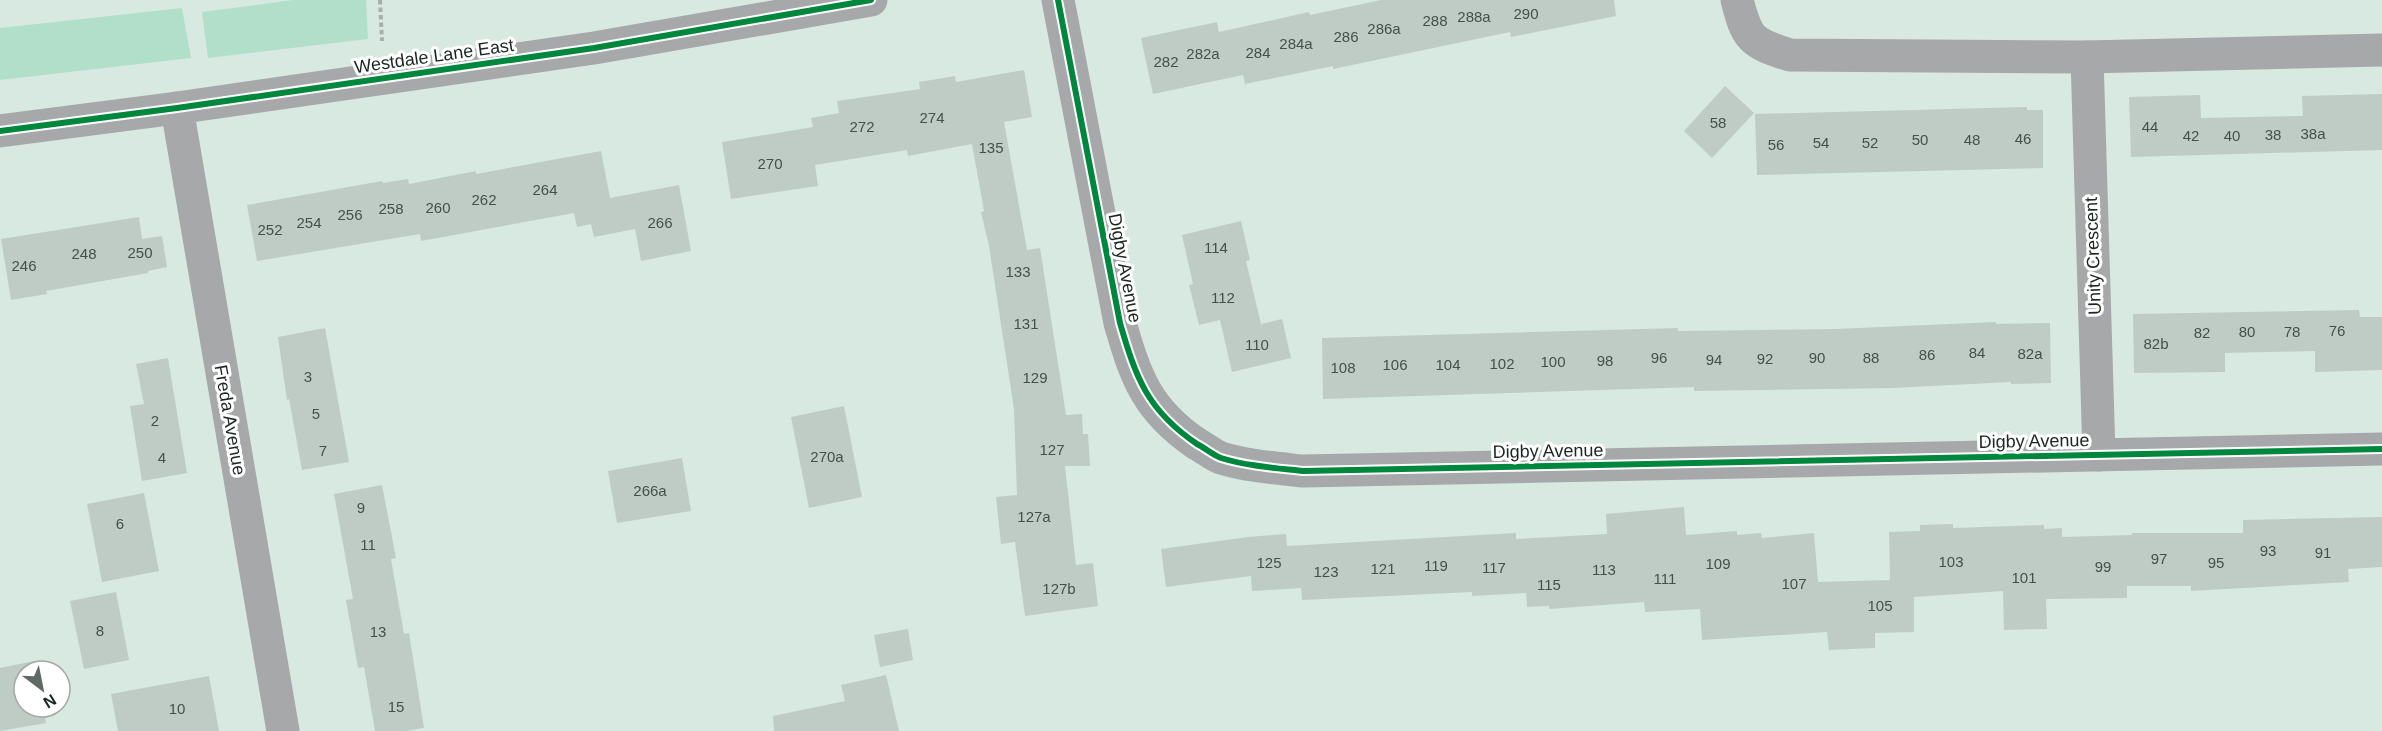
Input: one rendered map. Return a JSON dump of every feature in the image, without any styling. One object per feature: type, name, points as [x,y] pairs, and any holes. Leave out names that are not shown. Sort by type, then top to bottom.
[{"type":"street","name":"Westdale Lane East","points":[[0,131],[594,48],[871,0]]},
{"type":"street","name":"Digby Avenue","points":[[1058,0],[1120,323],[1132,363],[1149,400],[1178,431],[1218,457],[1254,466],[1303,471],[2382,449]]},
{"type":"street","points":[[1737,0],[1743,25],[1751,38],[1767,48],[1790,55],[2087,57],[2382,50]]},
{"type":"street","name":"Unity Crescent","points":[[2087,57],[2099,455]]},
{"type":"street","name":"Freda Avenue","points":[[177,108],[283,731]]},
{"type":"path","points":[[380,0],[381,34]]},
{"type":"green space","points":[[293,0],[366,0],[368,39],[208,58],[202,12]]},
{"type":"green space","points":[[182,8],[191,58],[0,80],[0,28]]},
{"type":"building","points":[[1381,0],[1614,0],[1616,16],[1511,37],[1510,32],[1333,69],[1333,66],[1245,84],[1243,75],[1153,94],[1141,38],[1217,22],[1219,32],[1309,12],[1310,15]]},
{"type":"building","points":[[1024,70],[1032,117],[1004,122],[1027,250],[1040,248],[1066,415],[1082,414],[1083,434],[1088,434],[1090,466],[1065,466],[1076,565],[1093,563],[1098,606],[1025,616],[1015,542],[1001,544],[996,497],[1017,495],[1014,409],[972,144],[908,156],[907,150],[815,165],[818,186],[731,199],[722,142],[813,127],[811,118],[839,113],[837,101],[920,89],[919,82],[955,76],[956,82]]},
{"type":"building","points":[[1725,86],[1754,113],[1712,158],[1684,131]]},
{"type":"building","points":[[2382,94],[2382,150],[2131,157],[2129,97],[2200,95],[2201,118],[2303,116],[2302,96]]},
{"type":"building","points":[[2027,107],[2027,110],[2043,110],[2043,168],[1757,175],[1755,114]]},
{"type":"building","points":[[601,151],[610,198],[679,185],[691,251],[641,261],[635,229],[594,237],[591,224],[577,227],[574,213],[421,241],[420,234],[257,261],[247,205],[382,181],[383,183],[408,179],[409,184],[476,171],[476,174]]},
{"type":"building","points":[[139,217],[142,239],[162,236],[167,267],[148,271],[148,273],[46,291],[47,294],[11,300],[1,239]]},
{"type":"building","points":[[1241,221],[1250,260],[1246,261],[1261,324],[1282,319],[1291,358],[1232,372],[1220,320],[1199,325],[1189,285],[1193,284],[1182,235]]},
{"type":"building","points":[[2359,310],[2360,317],[2382,317],[2382,370],[2315,372],[2315,351],[2225,353],[2225,372],[2134,373],[2133,314]]},
{"type":"building","points":[[1996,322],[1996,324],[2050,323],[2051,383],[2011,384],[2011,382],[1892,388],[1694,391],[1694,387],[1323,399],[1322,338],[1678,328],[1678,331],[1836,329]]},
{"type":"building","points":[[325,328],[349,462],[302,470],[289,399],[287,400],[278,337]]},
{"type":"building","points":[[168,358],[187,473],[142,481],[130,406],[144,404],[136,364]]},
{"type":"building","points":[[844,406],[862,497],[809,508],[791,417]]},
{"type":"building","points":[[682,458],[691,511],[617,523],[608,471]]},
{"type":"building","points":[[382,485],[396,558],[391,559],[404,634],[409,633],[424,728],[406,731],[375,731],[364,667],[358,668],[346,600],[353,599],[334,494]]},
{"type":"building","points":[[144,493],[159,571],[102,582],[87,504]]},
{"type":"building","points":[[1684,507],[1686,535],[1737,531],[1737,535],[1761,533],[1762,538],[1814,533],[1818,582],[1890,580],[1889,532],[1920,531],[1920,525],[1953,524],[1953,528],[2044,525],[2044,529],[2062,528],[2062,537],[2132,535],[2132,533],[2243,533],[2243,520],[2382,517],[2382,567],[2348,569],[2349,582],[2191,591],[2191,586],[2127,586],[2127,598],[2046,599],[2047,629],[2004,630],[2003,591],[1914,597],[1914,632],[1875,633],[1875,648],[1829,650],[1827,632],[1702,640],[1700,609],[1645,612],[1644,602],[1549,609],[1549,606],[1527,607],[1526,593],[1472,596],[1472,592],[1302,600],[1301,588],[1252,591],[1251,576],[1166,587],[1161,549],[1286,534],[1287,546],[1516,533],[1516,539],[1607,534],[1606,514]]},
{"type":"building","points":[[116,592],[129,660],[84,669],[70,601]]},
{"type":"building","points":[[908,629],[913,660],[880,667],[874,635]]},
{"type":"building","points":[[12,666],[12,719],[45,719],[46,723],[0,731],[0,668]]},
{"type":"building","points":[[886,675],[899,731],[774,731],[773,716],[845,701],[841,685]]},
{"type":"building","points":[[209,676],[219,731],[118,731],[111,694]]},
{"type":"cycle path","points":[[0,131],[594,48],[871,0]]},
{"type":"cycle path","points":[[1058,0],[1120,323],[1132,360],[1146,391],[1166,418],[1197,444],[1221,458],[1251,465],[1303,471],[2382,449]]}]
